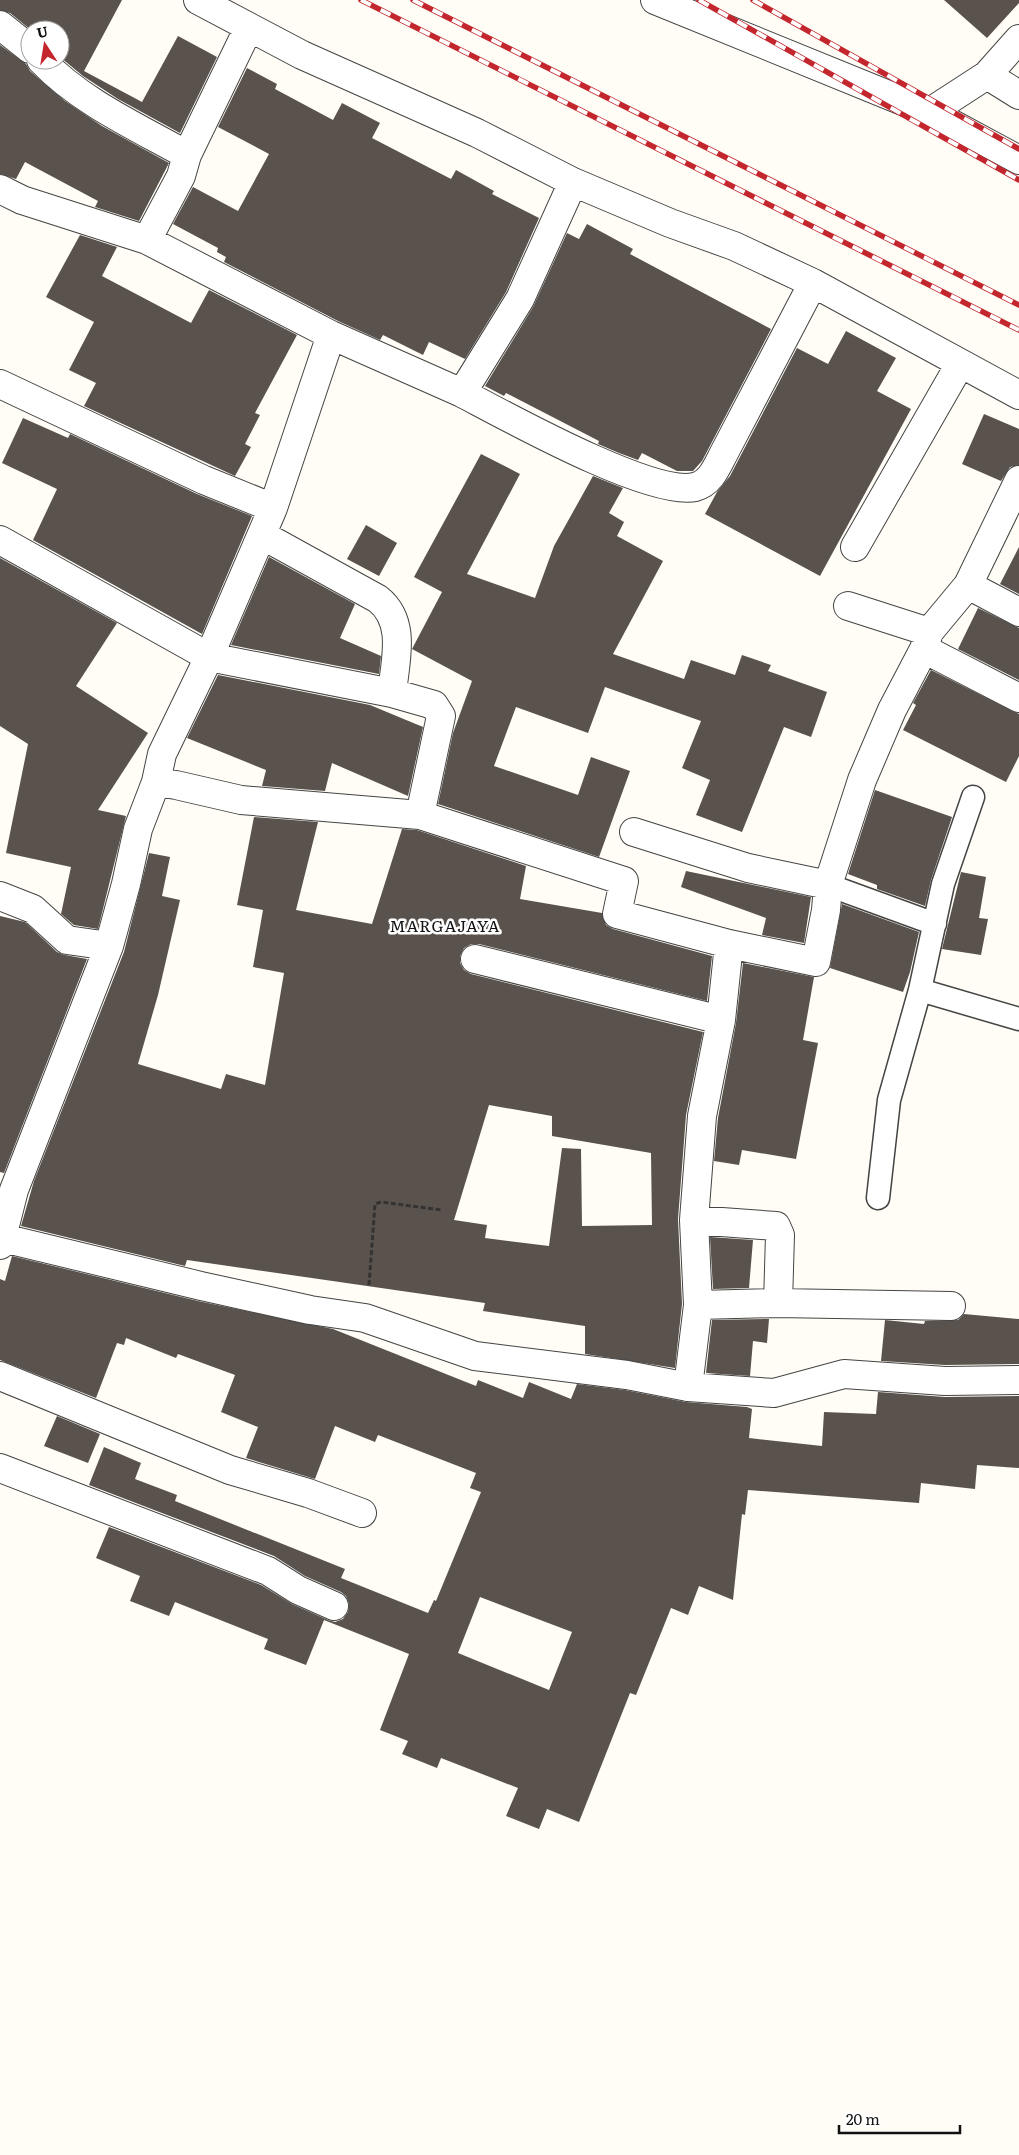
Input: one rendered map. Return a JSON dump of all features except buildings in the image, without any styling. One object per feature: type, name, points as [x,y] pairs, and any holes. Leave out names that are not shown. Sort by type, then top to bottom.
[{"type":"street","points":[[198,0],[302,55],[477,133],[573,182],[670,223],[734,246],[813,283],[1019,395]]},
{"type":"street","points":[[655,0],[930,112],[1019,160]]},
{"type":"street","points":[[0,25],[20,41]]},
{"type":"street","points":[[147,240],[181,176],[186,155],[249,27]]},
{"type":"street","points":[[930,112],[987,75],[1019,39]]},
{"type":"street","points":[[52,70],[67,84],[91,100],[186,155]]},
{"type":"street","points":[[987,75],[1019,94]]},
{"type":"street","points":[[462,392],[520,299],[573,182]]},
{"type":"street","points":[[0,189],[22,200],[147,240],[331,335],[462,392],[541,434],[629,474],[678,487],[697,487],[710,478],[813,283]]},
{"type":"street","points":[[331,335],[273,508],[209,657],[162,754],[156,782],[138,829],[126,884],[109,946],[7,1189],[2,1241],[310,1310],[366,1318],[475,1356],[627,1375],[688,1387],[774,1393],[844,1374],[945,1381],[1019,1380]]},
{"type":"street","points":[[855,547],[960,364]]},
{"type":"street","points":[[0,384],[204,480],[273,508]]},
{"type":"street","points":[[156,782],[240,800],[420,815],[624,881],[617,914],[729,944],[816,962],[826,910],[828,885],[862,780],[892,710],[926,640],[968,585],[1019,480]]},
{"type":"street","points":[[262,535],[378,599],[388,607],[393,614],[397,645],[392,693]]},
{"type":"street","points":[[0,540],[209,657],[392,693],[434,705],[441,716],[420,815]]},
{"type":"street","points":[[968,585],[1019,612]]},
{"type":"street","points":[[848,606],[926,640],[1019,698]]},
{"type":"street","points":[[634,832],[748,868],[828,885]]},
{"type":"street","points":[[0,896],[33,910],[67,940],[109,946]]},
{"type":"street","points":[[688,1387],[698,1305],[694,1220],[702,1116],[721,1020],[729,944]]},
{"type":"street","points":[[475,959],[721,1020]]},
{"type":"street","points":[[694,1220],[776,1226],[780,1235],[778,1303]]},
{"type":"street","points":[[698,1305],[778,1303],[951,1306]]},
{"type":"street","points":[[0,1376],[230,1470],[308,1493],[362,1513]]},
{"type":"street","points":[[0,1468],[268,1571],[298,1590],[334,1606]]},
{"type":"lane","points":[[878,1198],[889,1100],[920,990],[943,884],[973,797]]},
{"type":"lane","points":[[828,885],[935,924]]},
{"type":"lane","points":[[920,990],[1019,1020]]},
{"type":"path","points":[[366,1318],[375,1204],[380,1202],[442,1210]]},
{"type":"railway","points":[[361,0],[1019,330]]},
{"type":"railway","points":[[413,0],[1019,305]]},
{"type":"railway","points":[[699,0],[1019,180]]},
{"type":"railway","points":[[753,0],[1019,149]]},
{"type":"district","name":"MARGAJAYA","points":[[445,926]]}]
